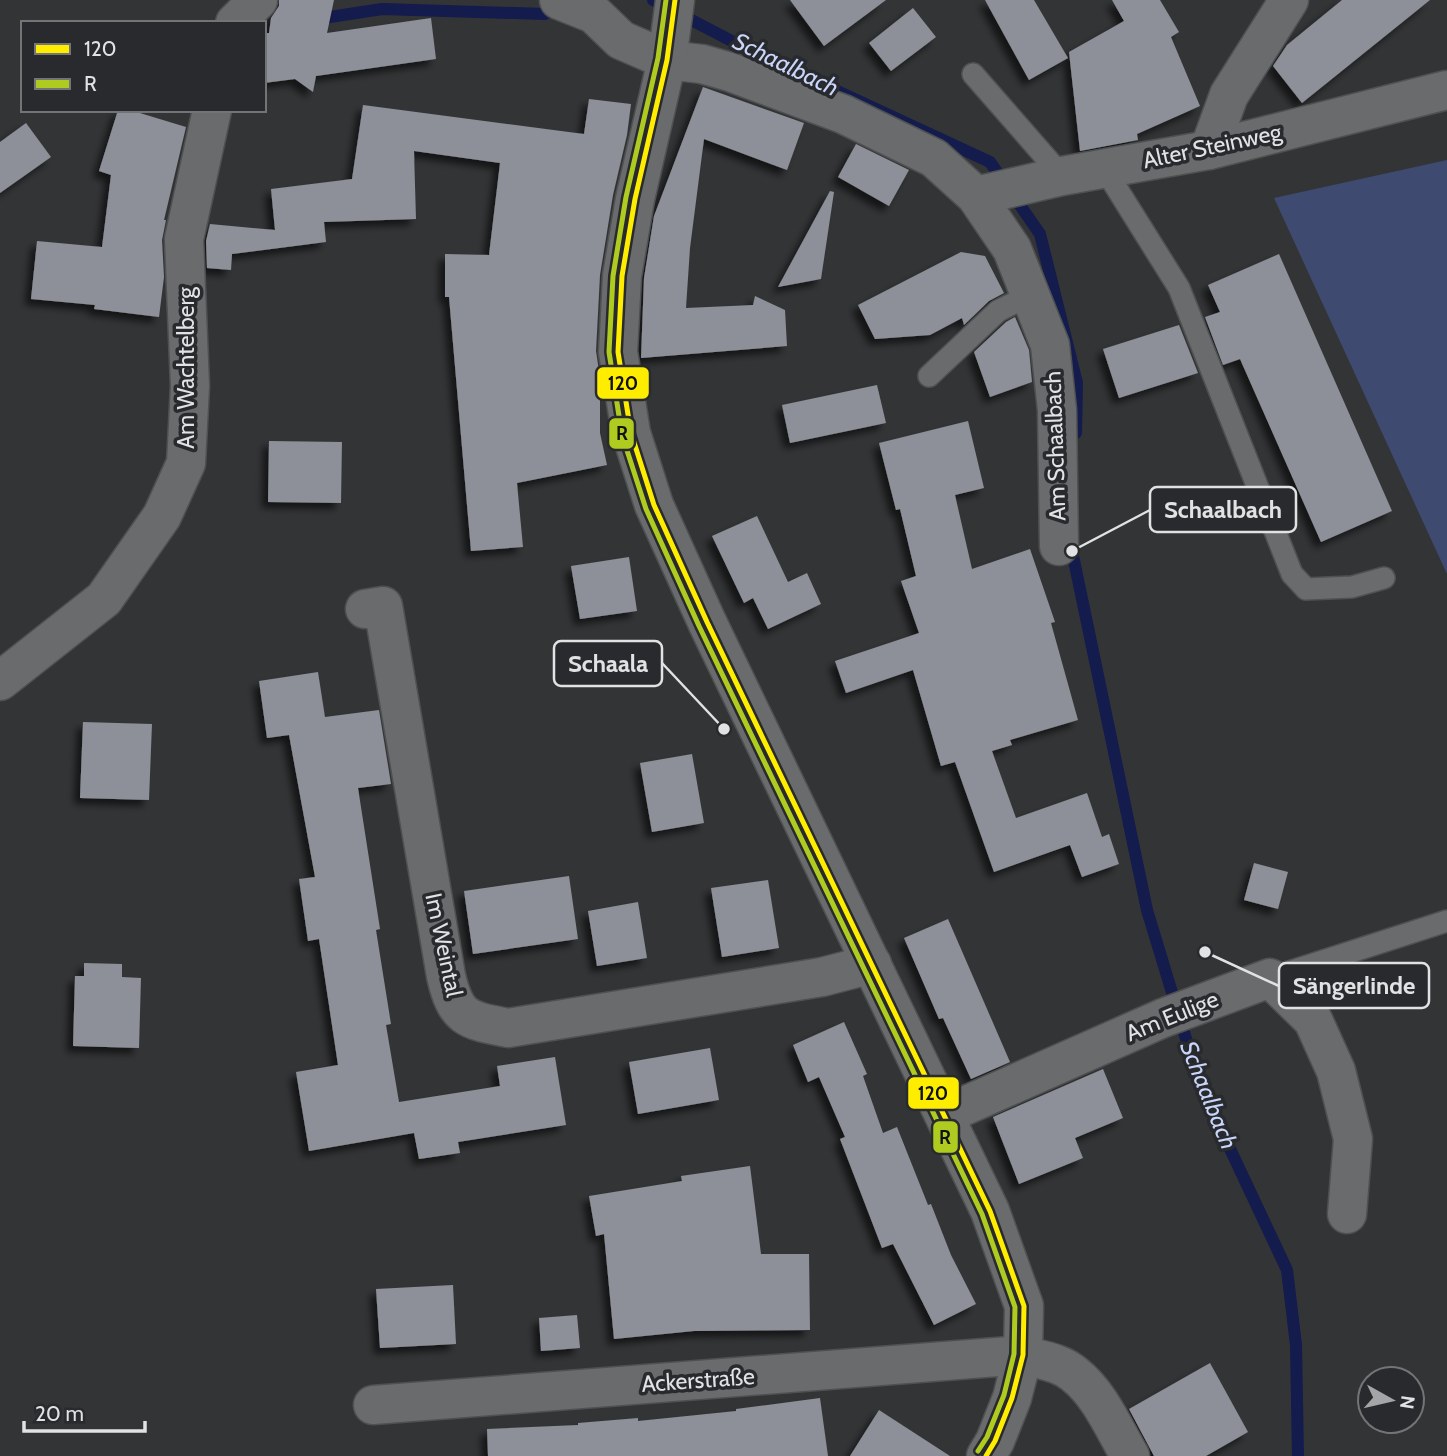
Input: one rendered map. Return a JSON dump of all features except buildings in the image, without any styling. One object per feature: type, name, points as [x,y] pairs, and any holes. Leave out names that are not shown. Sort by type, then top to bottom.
[{"type":"street","points":[[237,21],[258,0]]},
{"type":"street","points":[[559,0],[594,7]]},
{"type":"street","points":[[1209,150],[1230,96],[1289,0]]},
{"type":"street","name":"Am Schaalbach","points":[[594,7],[621,40],[671,29],[702,64],[843,114],[934,158],[986,194],[1012,249],[1050,345],[1057,410],[1059,546]]},
{"type":"street","points":[[671,29],[635,199],[622,276],[618,352],[631,433],[654,505],[990,1211],[1024,1306],[1023,1355],[1012,1398],[986,1456]]},
{"type":"street","name":"Alter Steinweg","points":[[986,194],[1053,178],[1209,150],[1447,90]]},
{"type":"street","name":"Am Wachtelberg","points":[[0,681],[104,599],[162,516],[186,463],[190,386],[184,239],[212,112]]},
{"type":"street","name":"Im Weintal","points":[[365,608],[383,606],[446,976],[452,1000],[463,1014],[478,1022],[509,1028],[822,977],[872,964]]},
{"type":"street","points":[[1269,978],[1313,1020],[1336,1071],[1353,1139],[1346,1214]]},
{"type":"street","name":"Am Eulige","points":[[944,1115],[1163,1018],[1269,978]]},
{"type":"street","name":"Ackerstraße","points":[[373,1405],[1023,1355],[1057,1364],[1074,1373],[1093,1394],[1130,1456]]},
{"type":"lane","points":[[973,74],[1053,178]]},
{"type":"lane","points":[[1104,168],[1179,288],[1292,574],[1306,589],[1352,587],[1384,578]]},
{"type":"lane","points":[[929,376],[998,311],[1030,295]]},
{"type":"lane","name":"Am Eulige","points":[[1269,978],[1447,921]]},
{"type":"shaded area","points":[[1447,160],[1447,574],[1274,198]]},
{"type":"waterway","name":"Schaalbach","points":[[653,0],[749,50],[990,162],[1040,234],[1077,383],[1076,433]]},
{"type":"waterway","points":[[317,19],[382,9],[545,14]]},
{"type":"waterway","name":"Schaalbach","points":[[1073,542],[1072,551],[1147,910],[1200,1085],[1287,1270],[1296,1345],[1298,1456]]},
{"type":"transit line","name":"R","points":[[666,0],[658,58],[626,197],[613,276],[609,352],[622,435],[646,509],[699,626],[982,1214],[1015,1307],[1014,1354],[1004,1395],[987,1437],[978,1451]]},
{"type":"transit line","name":"120","points":[[675,0],[667,60],[635,199],[622,276],[618,352],[631,433],[654,505],[707,622],[990,1211],[1024,1306],[1023,1355],[1012,1398],[986,1456]]},
{"type":"place","name":"Schaalbach","points":[[1072,551]]},
{"type":"place","name":"Schaala","points":[[724,729]]},
{"type":"place","name":"Sängerlinde","points":[[1205,952]]}]
